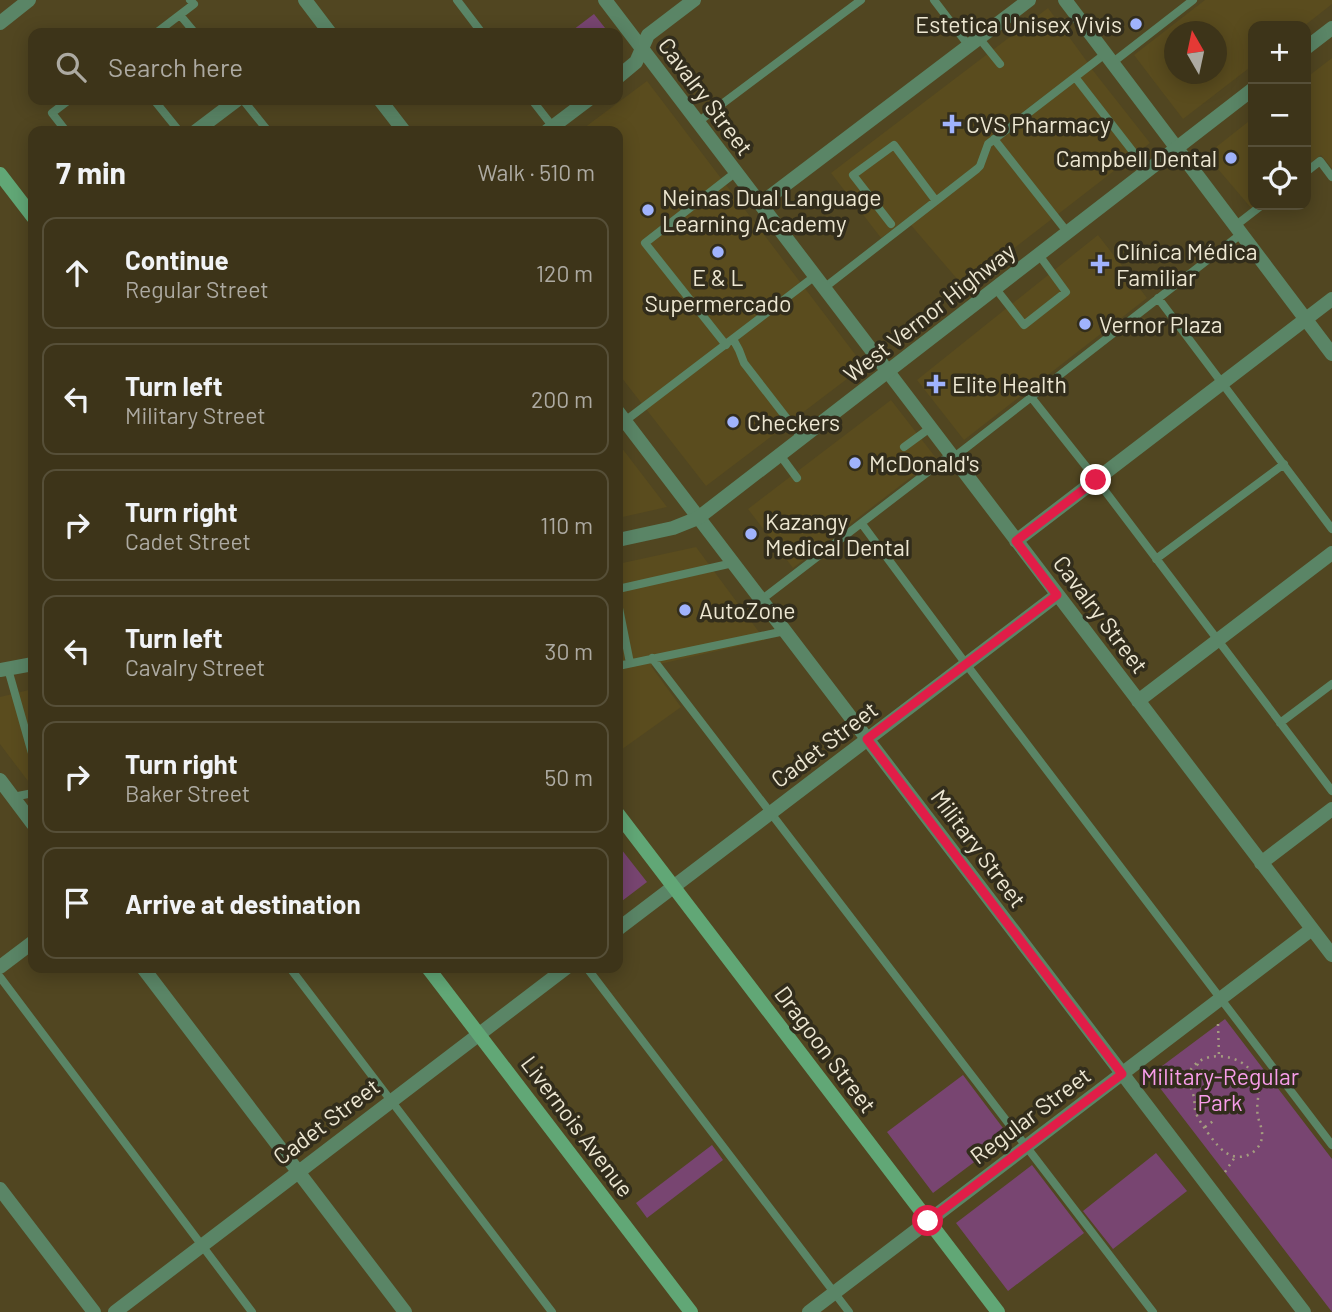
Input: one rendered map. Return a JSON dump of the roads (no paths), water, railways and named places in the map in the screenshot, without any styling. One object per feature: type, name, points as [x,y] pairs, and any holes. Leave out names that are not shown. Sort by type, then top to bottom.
[{"type":"main road","points":[[0,174],[28,210]]},
{"type":"main road","name":"Dragoon Street","points":[[623,821],[998,1312]]},
{"type":"main road","name":"Livernois Avenue","points":[[432,973],[691,1312]]},
{"type":"street","points":[[0,23],[29,0]]},
{"type":"street","points":[[305,0],[324,28]]},
{"type":"street","name":"Cavalry Street","points":[[605,0],[1332,955]]},
{"type":"street","points":[[623,73],[636,62],[648,35],[694,0]]},
{"type":"street","points":[[760,204],[1029,0]]},
{"type":"street","points":[[1065,0],[1332,354]]},
{"type":"street","points":[[1311,44],[1332,27]]},
{"type":"street","name":"West Vernor Highway","points":[[623,539],[673,528],[698,518],[1248,93]]},
{"type":"street","points":[[203,126],[230,105]]},
{"type":"street","points":[[384,105],[400,126]]},
{"type":"street","points":[[554,126],[581,105]]},
{"type":"street","points":[[1016,541],[1332,299]]},
{"type":"street","name":"Military Street","points":[[623,420],[1304,1312]]},
{"type":"street","points":[[1138,701],[1332,553]]},
{"type":"street","name":"Cadet Street","points":[[623,925],[1057,595]]},
{"type":"street","points":[[4,669],[28,665]]},
{"type":"street","points":[[0,780],[28,817]]},
{"type":"street","points":[[1261,863],[1332,809]]},
{"type":"street","name":"Regular Street","points":[[809,1312],[1312,929]]},
{"type":"street","points":[[0,967],[28,946]]},
{"type":"street","points":[[147,973],[405,1312]]},
{"type":"street","name":"Cadet Street","points":[[115,1312],[559,973]]},
{"type":"street","points":[[0,1189],[94,1312]]},
{"type":"lane","points":[[163,28],[194,5],[190,0]]},
{"type":"lane","points":[[457,0],[478,28]]},
{"type":"lane","points":[[698,122],[861,0]]},
{"type":"lane","points":[[934,0],[974,42],[1000,64]]},
{"type":"lane","points":[[623,416],[936,201],[980,166],[988,144],[1075,77],[1108,58],[1193,0]]},
{"type":"lane","points":[[180,15],[191,28]]},
{"type":"lane","points":[[1075,77],[1148,171]]},
{"type":"lane","points":[[62,105],[52,113],[62,126]]},
{"type":"lane","points":[[158,105],[175,126]]},
{"type":"lane","points":[[247,105],[264,126]]},
{"type":"lane","points":[[535,105],[548,126]]},
{"type":"lane","points":[[995,139],[1068,233]]},
{"type":"lane","points":[[891,224],[853,175],[894,145],[936,201]]},
{"type":"lane","points":[[1311,168],[1320,161],[1332,177]]},
{"type":"lane","points":[[736,172],[645,243],[729,342],[739,350],[744,363],[803,438]]},
{"type":"lane","points":[[761,600],[1158,298],[1238,230],[1257,210]]},
{"type":"lane","points":[[996,289],[1024,325],[1066,292],[1040,255]]},
{"type":"lane","points":[[1158,298],[1332,528]]},
{"type":"lane","points":[[1031,397],[1332,791]]},
{"type":"lane","points":[[904,447],[930,428]]},
{"type":"lane","points":[[780,456],[797,478]]},
{"type":"lane","points":[[1156,559],[1284,464]]},
{"type":"lane","points":[[862,524],[1332,1145]]},
{"type":"lane","points":[[623,588],[733,563]]},
{"type":"lane","points":[[623,628],[630,663]]},
{"type":"lane","points":[[623,665],[785,631]]},
{"type":"lane","points":[[652,659],[1153,1312]]},
{"type":"lane","points":[[4,669],[28,742]]},
{"type":"lane","points":[[1280,723],[1332,684]]},
{"type":"lane","points":[[13,797],[28,794]]},
{"type":"lane","points":[[294,973],[552,1312]]},
{"type":"lane","points":[[591,973],[849,1312]]},
{"type":"lane","points":[[0,977],[252,1312]]},
{"type":"place","name":"Estetica Unisex Vivis","points":[[1136,24]]},
{"type":"place","name":"CVS Pharmacy","points":[[952,124]]},
{"type":"place","name":"Campbell Dental","points":[[1231,158]]},
{"type":"place","name":"Neinas Dual Language Learning Academy","points":[[648,210]]},
{"type":"place","name":"E & L Supermercado","points":[[718,252]]},
{"type":"place","name":"Clínica Médica Familiar","points":[[1100,264]]},
{"type":"place","name":"Vernor Plaza","points":[[1085,324]]},
{"type":"place","name":"Elite Health","points":[[936,384]]},
{"type":"place","name":"Checkers","points":[[733,422]]},
{"type":"place","name":"McDonald's","points":[[855,463]]},
{"type":"place","name":"Kazangy Medical Dental","points":[[751,534]]},
{"type":"place","name":"AutoZone","points":[[685,610]]},
{"type":"park label","name":"Military-Regular Park","points":[[1220,1089]]}]
